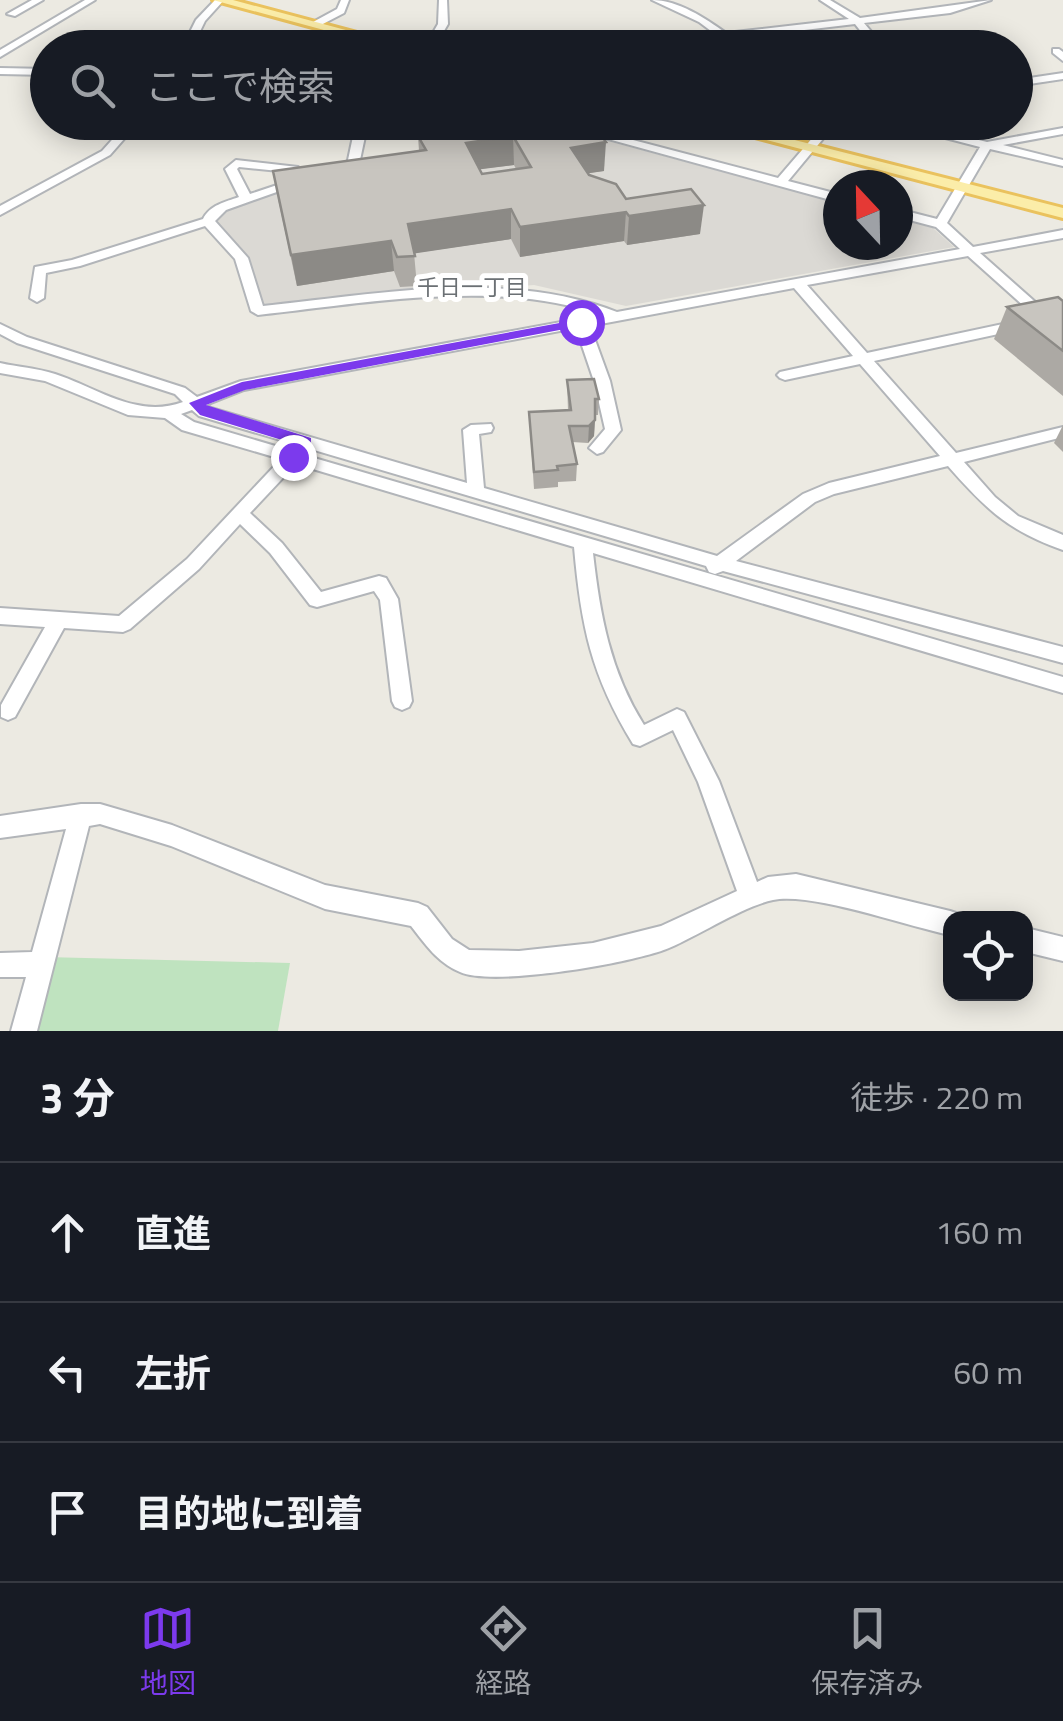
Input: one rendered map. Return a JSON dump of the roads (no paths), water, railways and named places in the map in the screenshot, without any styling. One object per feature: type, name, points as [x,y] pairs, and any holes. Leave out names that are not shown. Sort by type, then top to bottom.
[{"type":"main road","points":[[220,0],[339,30]]},
{"type":"main road","points":[[775,140],[1063,214]]},
{"type":"street","points":[[12,14],[39,0]]},
{"type":"street","points":[[40,30],[91,0]]},
{"type":"street","points":[[196,30],[220,0]]},
{"type":"street","points":[[316,24],[341,10],[345,0]]},
{"type":"street","points":[[439,30],[443,0]]},
{"type":"street","points":[[656,0],[715,30]]},
{"type":"street","points":[[824,0],[857,20],[865,30]]},
{"type":"street","points":[[767,30],[950,10],[987,0]]},
{"type":"street","points":[[0,4],[24,7]]},
{"type":"street","points":[[0,54],[30,36]]},
{"type":"street","points":[[0,71],[30,72]]},
{"type":"street","points":[[1033,81],[1063,76]]},
{"type":"street","points":[[1033,137],[1063,131]]},
{"type":"street","points":[[0,211],[106,153],[118,140]]},
{"type":"street","points":[[37,298],[40,270],[75,263],[208,220],[212,212],[246,199],[347,170],[358,140]]},
{"type":"street","points":[[618,140],[823,194]]},
{"type":"street","points":[[780,183],[817,140]]},
{"type":"street","points":[[966,140],[1063,164]]},
{"type":"street","points":[[940,224],[987,145],[1014,140]]},
{"type":"street","points":[[246,199],[231,169],[236,163],[294,168],[312,179]]},
{"type":"street","points":[[913,217],[940,224],[1055,318],[1063,334]]},
{"type":"street","points":[[208,220],[242,258],[258,311],[513,291],[594,305],[614,316]]},
{"type":"street","points":[[0,368],[49,377],[134,411],[168,413],[256,384],[1063,234]]},
{"type":"street","points":[[797,283],[989,501],[1012,520],[1063,543]]},
{"type":"street","points":[[785,375],[1055,318]]},
{"type":"street","points":[[581,322],[602,381],[613,430],[597,448]]},
{"type":"street","points":[[0,328],[22,340],[180,391],[206,412],[299,449],[582,542],[1063,686]]},
{"type":"street","points":[[168,413],[188,426],[476,491],[719,563],[1063,655]]},
{"type":"street","points":[[476,491],[471,430],[485,428]]},
{"type":"street","points":[[702,578],[809,498],[856,480],[1063,432]]},
{"type":"street","points":[[0,616],[123,624],[193,564],[299,449]]},
{"type":"street","points":[[240,514],[276,548],[317,600],[379,583],[389,600],[402,701]]},
{"type":"street","points":[[582,542],[599,662],[618,705],[640,737],[678,718],[708,781],[751,897]]},
{"type":"street","points":[[8,711],[59,620]]},
{"type":"street","points":[[24,1031],[81,814]]},
{"type":"street","points":[[0,827],[100,814],[172,836],[325,897],[418,914],[444,948],[466,962],[519,964],[594,955],[663,938],[768,889],[796,886],[943,921]]},
{"type":"street","points":[[1033,942],[1063,949]]},
{"type":"street","points":[[0,965],[44,964]]},
{"type":"district","name":"千日一丁目","points":[[472,287]]}]
